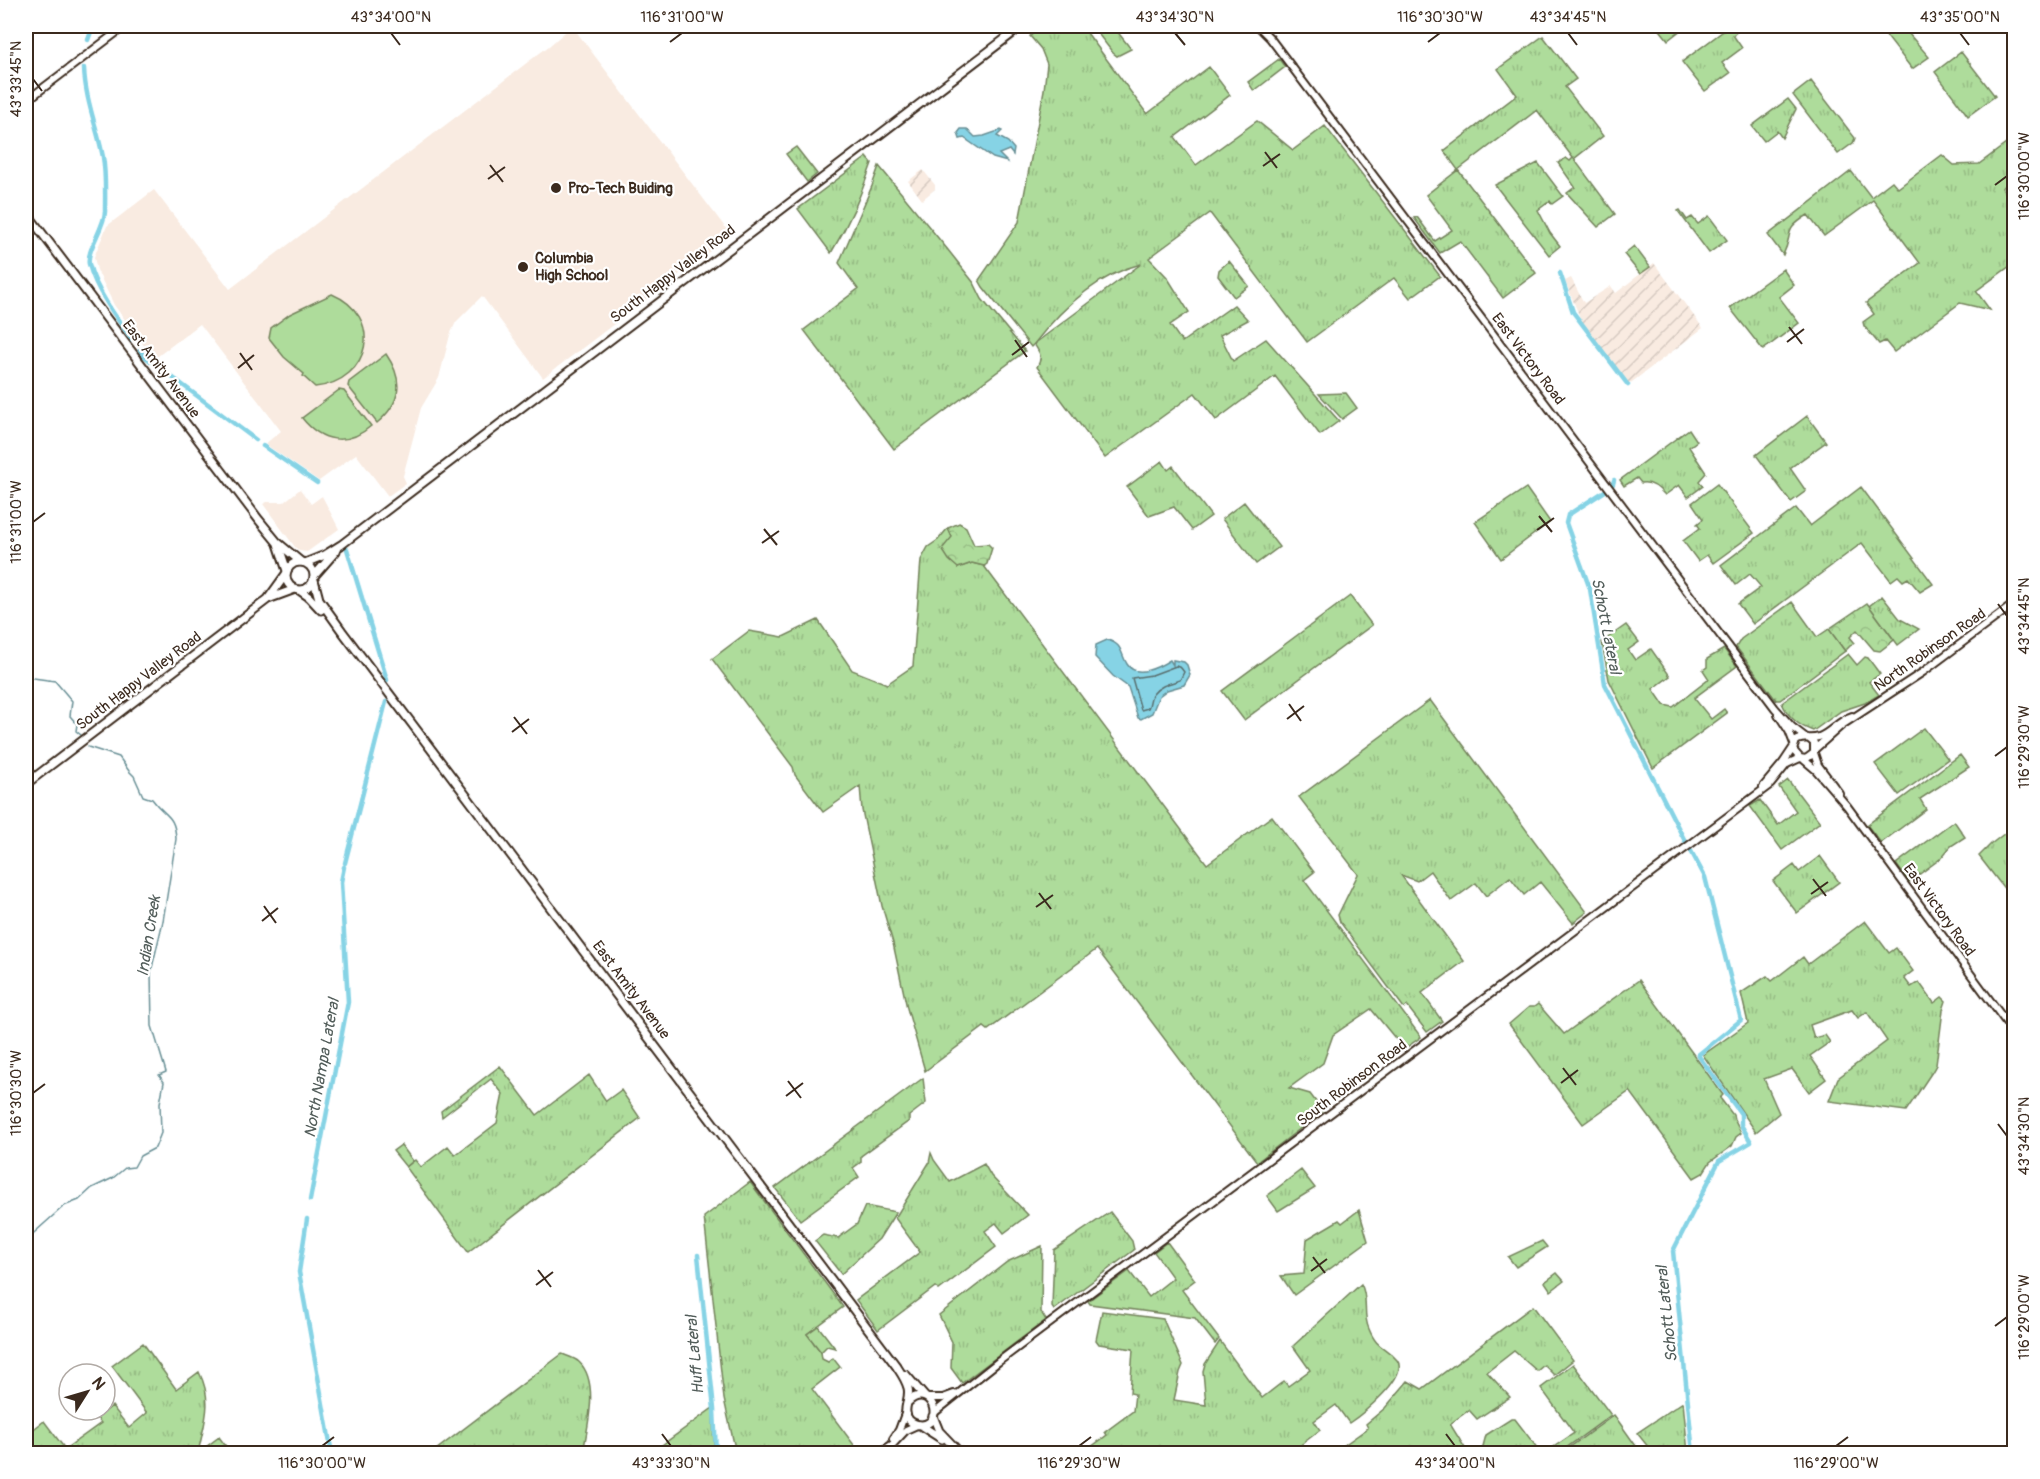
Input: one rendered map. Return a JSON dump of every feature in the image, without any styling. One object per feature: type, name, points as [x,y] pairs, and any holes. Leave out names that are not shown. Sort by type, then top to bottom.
[{"type":"main road","name":"South Happy Valley Road","points":[[303,563],[325,555],[341,545],[1022,26]]},
{"type":"main road","name":"East Amity Avenue","points":[[26,212],[210,457],[277,542],[303,563]]},
{"type":"main road","name":"East Amity Avenue","points":[[277,542],[287,572]]},
{"type":"main road","name":"South Happy Valley Road","points":[[314,578],[341,545]]},
{"type":"main road","points":[[303,563],[312,568],[314,578],[306,589],[297,590],[287,581],[287,572],[293,564],[303,563]]},
{"type":"main road","name":"South Happy Valley Road","points":[[26,784],[268,599],[287,572]]},
{"type":"main road","name":"East Amity Avenue","points":[[314,578],[318,599],[897,1366],[926,1398]]},
{"type":"main road","name":"South Happy Valley Road","points":[[268,599],[297,590]]},
{"type":"main road","name":"East Amity Avenue","points":[[297,590],[309,597],[342,631]]},
{"type":"main road","name":"East Amity Avenue","points":[[897,1366],[908,1387],[908,1402]]},
{"type":"main road","points":[[916,1396],[926,1398],[932,1403],[939,1431],[959,1451],[909,1420],[906,1411],[908,1402],[916,1396]]},
{"type":"main road","points":[[918,1425],[927,1423],[934,1415]]},
{"type":"street","points":[[26,101],[125,26]]},
{"type":"street","name":"East Victory Road","points":[[1258,26],[1270,38],[1775,708],[1792,727],[1807,738]]},
{"type":"street","name":"North Robinson Road","points":[[1815,751],[1832,733],[1923,672],[2014,604]]},
{"type":"street","name":"East Victory Road","points":[[1775,708],[1780,720],[1791,735],[1794,745]]},
{"type":"street","name":"North Robinson Road","points":[[1807,738],[1821,736],[1841,720],[1858,714]]},
{"type":"street","points":[[1807,738],[1814,742],[1815,751],[1810,758],[1801,759],[1794,754],[1794,745],[1798,739],[1807,738]]},
{"type":"street","name":"South Robinson Road","points":[[1761,790],[1783,764],[1794,745]]},
{"type":"street","name":"East Victory Road","points":[[1815,751],[1818,765],[1835,786],[1843,801]]},
{"type":"street","name":"East Victory Road","points":[[1801,759],[1816,770],[1843,801],[2014,1033]]},
{"type":"street","name":"South Robinson Road","points":[[934,1415],[957,1393],[1772,784],[1787,764],[1801,759]]},
{"type":"street","name":"South Robinson Road","points":[[926,1398],[943,1398],[957,1393]]},
{"type":"street","points":[[878,1454],[899,1430],[906,1411]]},
{"type":"street","points":[[885,1448],[893,1444],[906,1430],[918,1425]]},
{"type":"shaded area","points":[[572,26],[731,235],[543,378],[482,296],[456,322],[450,335],[439,378],[421,408],[403,476],[406,483],[388,496],[356,454],[319,481],[265,444],[281,431],[200,324],[154,359],[114,305],[97,270],[94,257],[107,226],[154,190],[230,289],[549,46]]},
{"type":"shaded area","points":[[923,170],[935,185],[935,189],[922,200],[908,181]]},
{"type":"shaded area","points":[[1654,263],[1703,328],[1628,385],[1581,320],[1565,281],[1571,278],[1584,303],[1611,286],[1616,293]]},
{"type":"shaded area","points":[[300,489],[311,504],[322,496],[339,529],[307,552],[299,551],[295,547],[263,504],[284,502]]},
{"type":"green space","points":[[1043,26],[1082,26],[1147,114],[1209,67],[1230,95],[1175,137],[1196,165],[1257,121],[1293,150],[1325,126],[1440,276],[1410,298],[1394,278],[1307,342],[1210,213],[1149,258],[1167,277],[1189,312],[1170,325],[1182,342],[1234,305],[1248,320],[1220,335],[1233,361],[1266,339],[1339,421],[1320,435],[1275,376],[1216,420],[1195,393],[1105,458],[1037,367],[1040,355],[1034,344],[1031,347],[979,280],[1019,222],[1047,64],[1041,49],[1030,36]],"holes":[[[1141,264],[1034,344],[1056,318],[1081,295],[1110,276]]]},
{"type":"green space","points":[[1092,26],[1113,26],[1131,49],[1117,56]]},
{"type":"green space","points":[[1657,26],[1686,26],[1668,40]]},
{"type":"green space","points":[[1730,26],[1734,26],[1738,31],[1733,35],[1742,48],[1722,63],[1730,73],[1705,91],[1682,62]]},
{"type":"green space","points":[[1886,26],[1902,26],[1929,57],[1912,69],[1881,29]]},
{"type":"green space","points":[[1543,36],[1576,79],[1565,87],[1603,136],[1574,159],[1615,214],[1598,227],[1567,193],[1575,187],[1558,163],[1566,158],[1570,161],[1573,158],[1537,110],[1458,170],[1444,151],[1517,95],[1498,69]]},
{"type":"green space","points":[[1961,52],[1995,96],[1968,116],[1935,72]]},
{"type":"green space","points":[[1279,59],[1285,67],[1254,91],[1248,82]]},
{"type":"green space","points":[[1811,81],[1855,138],[1853,143],[1838,154],[1793,95]]},
{"type":"green space","points":[[1788,99],[1796,109],[1782,138],[1777,131],[1764,141],[1752,126]]},
{"type":"green space","points":[[2014,138],[2014,179],[2002,188],[2014,204],[2014,263],[1976,291],[1990,310],[1960,303],[1894,352],[1885,341],[1879,344],[1864,326],[1863,322],[1874,314],[1866,303],[1920,263],[1873,200],[1824,236],[1808,215],[1792,229],[1783,255],[1768,235],[1851,171],[1871,197],[1892,181],[1898,188],[1942,155],[1954,165],[1979,164]]},
{"type":"green space","points":[[796,147],[817,174],[807,182],[786,154]]},
{"type":"green space","points":[[867,157],[872,163],[863,187],[831,253],[798,209]]},
{"type":"green space","points":[[1538,163],[1563,196],[1552,204],[1550,201],[1538,210],[1560,246],[1549,255],[1495,185]]},
{"type":"green space","points":[[879,166],[948,250],[974,283],[982,299],[1025,351],[894,449],[804,330],[858,289],[839,263]]},
{"type":"green space","points":[[1458,170],[1536,273],[1503,298],[1460,241],[1440,253],[1414,218],[1417,217],[1435,241],[1452,230],[1426,195]]},
{"type":"green space","points":[[1680,210],[1687,220],[1692,217],[1698,224],[1709,216],[1727,240],[1709,253],[1678,211]]},
{"type":"green space","points":[[1634,246],[1650,267],[1640,274],[1624,254]]},
{"type":"green space","points":[[1229,261],[1249,286],[1234,297],[1218,276],[1219,270]]},
{"type":"green space","points":[[1783,269],[1794,285],[1779,297],[1799,323],[1763,350],[1730,308]]},
{"type":"green space","points":[[332,294],[349,304],[359,317],[365,332],[364,346],[359,361],[349,373],[334,382],[315,387],[284,357],[269,338],[271,328],[290,314]]},
{"type":"green space","points":[[386,354],[396,373],[398,390],[391,407],[377,423],[348,386],[349,382]]},
{"type":"green space","points":[[339,390],[344,391],[371,426],[362,433],[344,439],[326,437],[309,426],[302,418]]},
{"type":"green space","points":[[1346,393],[1357,408],[1342,419],[1319,394]]},
{"type":"green space","points":[[1807,416],[1826,442],[1790,468],[1806,491],[1791,502],[1756,455]]},
{"type":"green space","points":[[1689,429],[1697,441],[1689,447],[1706,473],[1699,481],[1703,486],[1688,497],[1679,485],[1665,495],[1648,483],[1641,483],[1637,478],[1624,486],[1620,480]]},
{"type":"green space","points":[[1162,461],[1168,470],[1173,466],[1211,516],[1192,530],[1174,507],[1149,516],[1127,487]]},
{"type":"green space","points":[[1717,484],[1754,533],[1713,563],[1707,555],[1698,561],[1683,541],[1700,528],[1697,524],[1703,519],[1692,503]]},
{"type":"green space","points":[[1861,487],[1933,584],[1920,592],[1908,578],[1903,581],[1898,576],[1891,581],[1862,543],[1753,624],[1738,604],[1761,587],[1750,574],[1736,585],[1721,565],[1796,508],[1810,526]]},
{"type":"green space","points":[[1526,488],[1550,522],[1501,559],[1475,522]]},
{"type":"green space","points":[[1244,502],[1279,547],[1256,564],[1222,519]]},
{"type":"green space","points":[[959,523],[966,527],[974,545],[988,544],[992,548],[987,564],[984,566],[972,563],[958,568],[942,549],[952,537],[948,528]]},
{"type":"green space","points":[[948,528],[958,568],[972,563],[984,566],[1207,864],[1272,816],[1314,872],[1304,880],[1421,1037],[1404,1049],[1371,1009],[1333,1035],[1323,1063],[1289,1088],[1310,1094],[1323,1111],[1257,1162],[1097,949],[988,1030],[984,1027],[925,1071],[882,906],[862,810],[860,786],[823,812],[795,775],[793,767],[712,659],[749,631],[783,637],[818,620],[852,670],[887,684],[913,666],[921,560],[928,547],[938,540]]},
{"type":"green space","points":[[1350,596],[1372,625],[1244,720],[1222,691]]},
{"type":"green space","points":[[1882,596],[1900,619],[1919,629],[1898,645],[1869,606]]},
{"type":"green space","points":[[1792,602],[1817,637],[1829,629],[1845,651],[1780,700],[1776,700],[1736,647],[1741,639]]},
{"type":"green space","points":[[1867,603],[1894,640],[1880,651],[1874,650],[1857,630],[1850,637],[1854,642],[1845,651],[1829,629]]},
{"type":"green space","points":[[1626,625],[1639,642],[1628,650],[1635,660],[1651,649],[1670,676],[1653,689],[1664,705],[1673,707],[1709,679],[1703,670],[1707,667],[1707,659],[1724,649],[1737,666],[1694,698],[1711,719],[1724,709],[1727,713],[1653,768],[1609,680],[1602,642]]},
{"type":"green space","points":[[1848,654],[1857,665],[1865,657],[1868,658],[1880,674],[1869,682],[1879,695],[1865,703],[1841,711],[1813,731],[1799,724],[1787,713],[1782,703]]},
{"type":"green space","points":[[1430,700],[1587,912],[1573,923],[1540,882],[1524,895],[1510,877],[1486,896],[1476,883],[1451,901],[1430,871],[1417,881],[1401,875],[1464,961],[1422,993],[1442,1021],[1427,1032],[1407,1006],[1404,1008],[1340,922],[1338,915],[1358,874],[1299,797]]},
{"type":"green space","points":[[1924,728],[1948,759],[1899,795],[1875,764]]},
{"type":"green space","points":[[1960,755],[1969,767],[1920,799],[1926,809],[1881,843],[1867,825]]},
{"type":"green space","points":[[1788,780],[1820,822],[1782,850],[1750,806],[1760,800],[1778,825],[1796,811],[1779,787]]},
{"type":"green space","points":[[1954,821],[1965,837],[1909,882],[1896,864]]},
{"type":"green space","points":[[2014,826],[2014,885],[2006,891],[1979,856]]},
{"type":"green space","points":[[1820,856],[1839,882],[1797,913],[1773,881],[1794,865],[1799,872]]},
{"type":"green space","points":[[1865,921],[1889,953],[1896,948],[1913,971],[1904,978],[1911,987],[1919,982],[1934,1003],[1942,997],[1946,1001],[1936,1065],[1906,1111],[1829,1101],[1838,1078],[1887,1041],[1867,1012],[1858,1018],[1852,1010],[1810,1025],[1814,1038],[1825,1035],[1830,1042],[1810,1056],[1826,1079],[1809,1092],[1792,1069],[1764,1079],[1779,1113],[1756,1132],[1703,1055],[1748,1023],[1741,993],[1767,976],[1772,981],[1803,957],[1808,964]]},
{"type":"green space","points":[[1639,980],[1723,1095],[1720,1098],[1733,1115],[1741,1133],[1736,1137],[1732,1146],[1710,1162],[1703,1173],[1694,1178],[1630,1091],[1583,1124],[1509,1024],[1529,1007],[1538,1004],[1564,1034]]},
{"type":"green space","points":[[500,1066],[537,1115],[589,1075],[606,1101],[621,1090],[640,1118],[468,1252],[406,1167],[415,1160],[421,1167],[448,1146],[455,1155],[497,1123],[503,1094],[491,1079],[442,1117],[441,1111]]},
{"type":"green space","points":[[923,1078],[926,1103],[909,1116],[909,1121],[861,1156],[861,1162],[853,1168],[859,1177],[800,1220],[775,1188]]},
{"type":"green space","points":[[401,1145],[413,1161],[406,1167],[393,1151]]},
{"type":"green space","points":[[931,1153],[950,1182],[984,1164],[991,1176],[1028,1215],[1004,1233],[996,1223],[985,1231],[996,1247],[939,1290],[935,1287],[878,1330],[856,1300],[920,1252],[895,1218],[929,1163]]},
{"type":"green space","points":[[1301,1170],[1315,1188],[1278,1211],[1267,1196]]},
{"type":"green space","points":[[750,1182],[843,1307],[807,1334],[821,1352],[822,1359],[828,1362],[833,1358],[840,1367],[812,1389],[860,1453],[736,1453],[724,1399],[704,1217]]},
{"type":"green space","points":[[865,1206],[896,1212],[879,1239],[841,1274],[815,1241],[823,1235],[838,1238],[857,1224]]},
{"type":"green space","points":[[1359,1210],[1368,1241],[1294,1295],[1281,1276],[1304,1274],[1307,1239],[1339,1220],[1342,1223]]},
{"type":"green space","points":[[1110,1212],[1132,1241],[1134,1250],[1054,1310],[1052,1307],[1054,1250]]},
{"type":"green space","points":[[1542,1241],[1547,1247],[1516,1267],[1508,1257]]},
{"type":"green space","points":[[1167,1242],[1195,1280],[1182,1290],[1219,1339],[1215,1344],[1195,1318],[1090,1304],[1088,1301],[1129,1271],[1149,1297],[1173,1278],[1154,1252]]},
{"type":"green space","points":[[1042,1246],[1041,1312],[1046,1320],[962,1383],[951,1368],[952,1342],[939,1315],[1007,1262]]},
{"type":"green space","points":[[1557,1273],[1564,1281],[1551,1291],[1545,1282]]},
{"type":"green space","points":[[1361,1284],[1365,1295],[1367,1324],[1378,1344],[1397,1360],[1399,1367],[1397,1375],[1382,1394],[1349,1423],[1336,1405],[1314,1421],[1320,1430],[1298,1447],[1303,1453],[1278,1453],[1270,1445],[1256,1454],[1083,1453],[1107,1435],[1105,1432],[1133,1411],[1135,1394],[1130,1393],[1133,1349],[1099,1344],[1096,1340],[1102,1311],[1163,1319],[1183,1365],[1174,1400],[1206,1405],[1203,1371],[1220,1341],[1262,1398],[1284,1381],[1288,1386],[1310,1370],[1293,1346]]},
{"type":"green space","points":[[1533,1306],[1573,1360],[1554,1375],[1544,1365],[1537,1371],[1514,1351],[1487,1372],[1510,1397],[1477,1419],[1469,1410],[1450,1424],[1468,1453],[1333,1453],[1368,1428],[1366,1424],[1385,1408],[1408,1381],[1422,1389]]},
{"type":"green space","points":[[818,1326],[835,1348],[827,1346],[821,1352],[807,1334]]},
{"type":"green space","points":[[143,1343],[176,1389],[199,1372],[204,1383],[207,1403],[198,1453],[26,1453],[26,1435],[44,1421],[65,1449],[100,1422],[117,1422],[117,1412],[129,1428],[147,1413],[117,1373],[117,1362]]},
{"type":"green space","points":[[562,1354],[579,1362],[589,1381],[591,1393],[589,1418],[583,1453],[432,1453]]},
{"type":"green space","points":[[1573,1364],[1611,1415],[1559,1453],[1545,1453],[1574,1433],[1541,1388]]},
{"type":"green space","points":[[1683,1402],[1688,1453],[1653,1453],[1637,1433]]},
{"type":"green space","points":[[713,1408],[714,1453],[651,1453]]},
{"type":"green space","points":[[1614,1415],[1641,1453],[1562,1453]]},
{"type":"green space","points":[[1511,1419],[1515,1419],[1541,1453],[1484,1453],[1482,1450],[1486,1435]]},
{"type":"green space","points":[[219,1437],[231,1453],[205,1453],[206,1447]]},
{"type":"water","points":[[961,129],[967,129],[975,137],[1001,130],[997,136],[1008,142],[1014,149],[1013,155],[1009,150],[999,154],[1007,162],[993,158],[964,138],[960,139],[958,133]]},
{"type":"water","points":[[1107,640],[1119,646],[1127,664],[1136,671],[1148,670],[1170,660],[1173,665],[1173,660],[1184,662],[1190,675],[1184,685],[1167,690],[1159,696],[1152,713],[1141,719],[1138,718],[1128,687],[1113,676],[1095,657],[1096,645]]},
{"type":"waterway","name":"North Nampa Lateral","points":[[88,40],[93,26]]},
{"type":"waterway","name":"North Nampa Lateral","points":[[84,68],[89,102],[103,157],[105,177],[104,218],[90,253],[89,264],[101,293],[132,339]]},
{"type":"waterway","name":"Schott Lateral","points":[[1560,273],[1573,312],[1628,385]]},
{"type":"waterway","name":"North Nampa Lateral","points":[[140,350],[144,356],[256,440]]},
{"type":"waterway","name":"North Nampa Lateral","points":[[263,446],[317,483]]},
{"type":"waterway","name":"Schott Lateral","points":[[1613,484],[1614,480]]},
{"type":"waterway","name":"Schott Lateral","points":[[1605,491],[1568,515],[1566,523],[1590,589],[1605,684],[1685,841]]},
{"type":"waterway","name":"North Nampa Lateral","points":[[347,549],[387,680]]},
{"type":"waterway","name":"Indian Creek","points":[[26,677],[55,681],[72,701],[70,716],[77,724],[76,731],[81,735]]},
{"type":"waterway","name":"North Nampa Lateral","points":[[345,863],[386,702]]},
{"type":"waterway","name":"Indian Creek","points":[[26,1240],[64,1206],[79,1200],[92,1188],[113,1178],[125,1168],[134,1167],[140,1156],[155,1148],[161,1133],[160,1103],[164,1082],[159,1075],[166,1072],[152,1026],[151,972],[163,921],[176,839],[174,825],[152,799],[143,796],[134,776],[119,757],[88,747]]},
{"type":"waterway","name":"Schott Lateral","points":[[1691,851],[1705,877],[1741,1020],[1698,1055],[1741,1114],[1741,1125],[1751,1142],[1719,1161],[1673,1251],[1693,1454]]},
{"type":"waterway","name":"North Nampa Lateral","points":[[310,1200],[348,1002],[341,882],[344,867]]},
{"type":"waterway","name":"North Nampa Lateral","points":[[307,1219],[299,1272],[332,1454]]},
{"type":"waterway","name":"Huff Lateral","points":[[698,1255],[714,1409],[716,1454]]},
{"type":"place","name":"Pro-Tech Buiding","points":[[556,188]]},
{"type":"place","name":"Columbia High School","points":[[523,267]]}]
